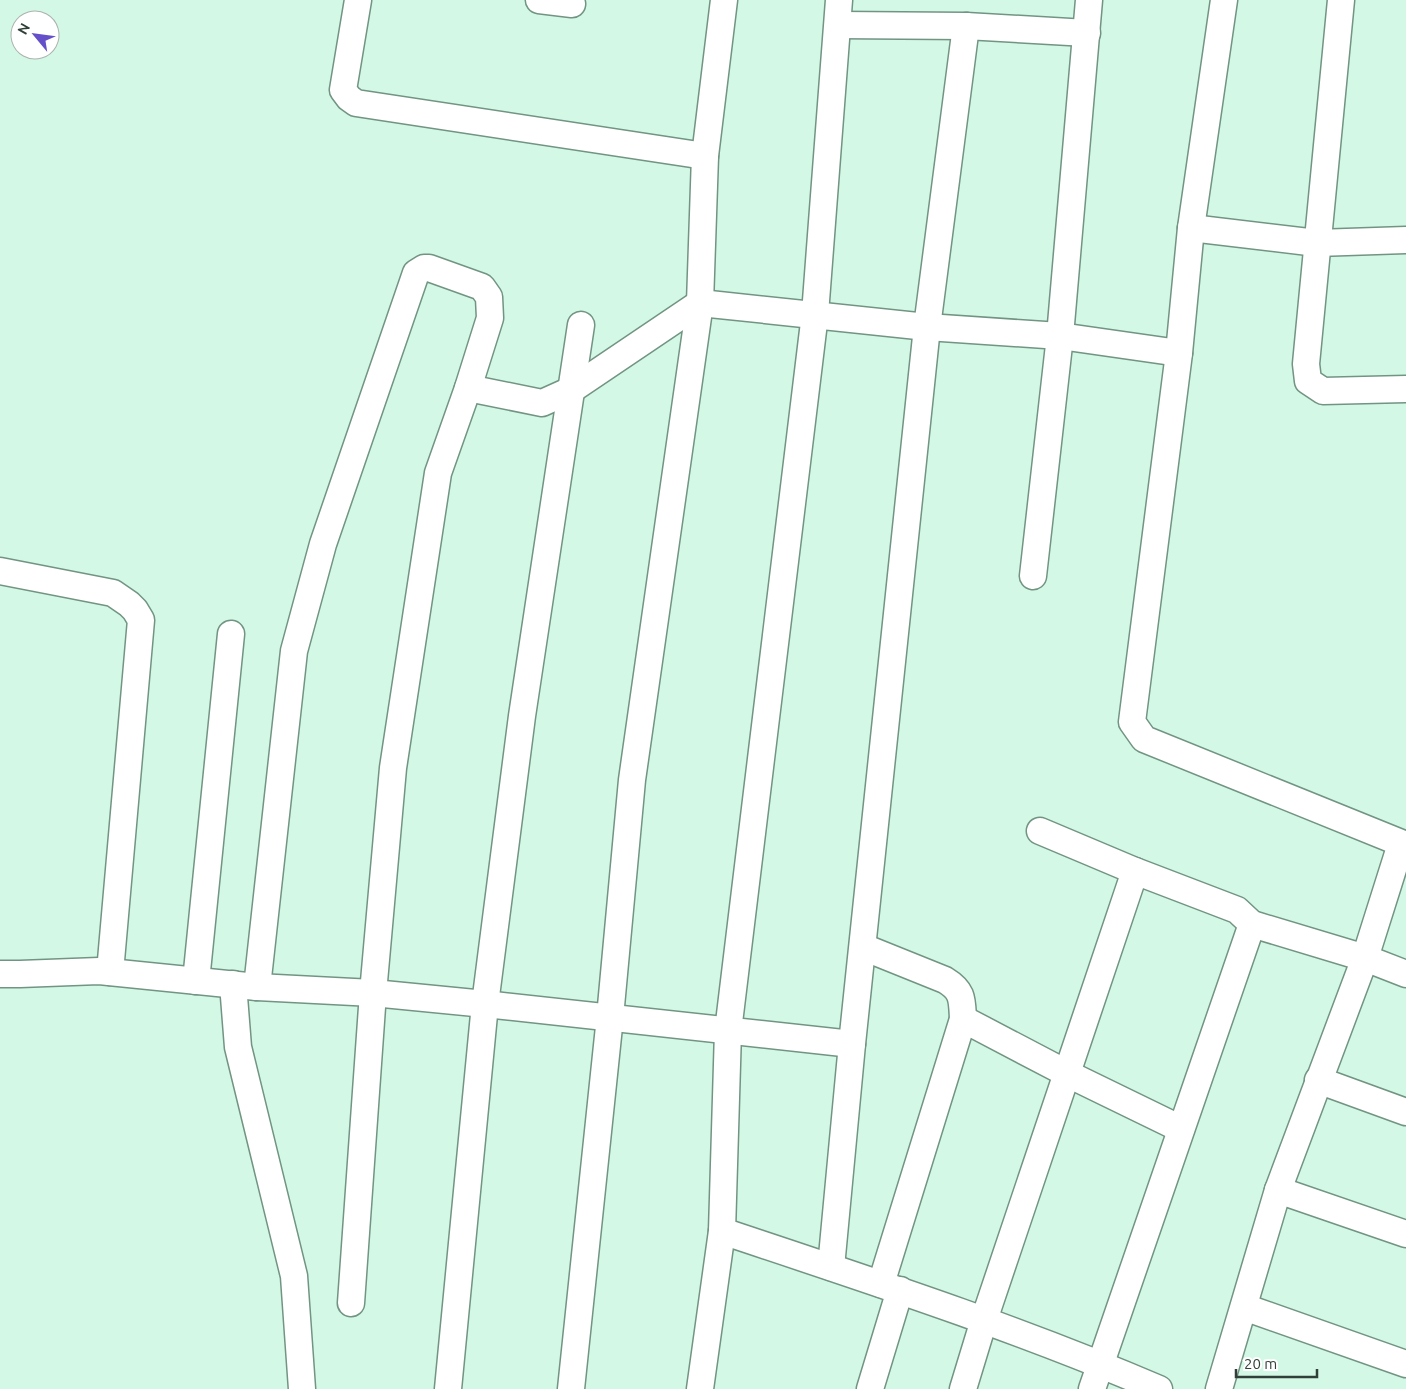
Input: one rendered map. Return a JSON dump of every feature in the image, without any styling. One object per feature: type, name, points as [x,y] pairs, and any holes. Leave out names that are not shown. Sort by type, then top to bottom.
[{"type":"street","points":[[358,0],[343,90],[356,103],[705,156]]},
{"type":"street","points":[[539,0],[572,4]]},
{"type":"street","points":[[571,1389],[610,1017],[632,780],[700,303],[705,156],[724,0]]},
{"type":"street","points":[[1033,576],[1060,336],[1089,0]]},
{"type":"street","points":[[1219,1389],[1278,1190],[1365,958],[1403,844],[1144,739],[1132,722],[1179,353],[1191,228],[1224,0]]},
{"type":"street","points":[[1342,0],[1316,243],[1306,364],[1308,380],[1323,391],[1406,389]]},
{"type":"street","points":[[700,1389],[722,1231],[728,1031],[815,314],[838,13],[966,26],[1087,33]]},
{"type":"street","points":[[831,1267],[852,1044],[927,327],[966,26]]},
{"type":"street","points":[[1191,228],[1316,243],[1406,240]]},
{"type":"street","points":[[302,1389],[294,1276],[238,1047],[245,986],[294,650],[323,544],[416,273],[420,269],[429,268],[482,287],[489,297],[490,318],[438,473],[392,768],[373,993],[351,1303]]},
{"type":"street","points":[[468,388],[542,403],[571,390],[700,303],[927,327],[1060,336],[1179,353]]},
{"type":"street","points":[[448,1389],[485,1004],[522,716],[581,325]]},
{"type":"street","points":[[0,571],[113,593],[136,610],[140,620],[110,972]]},
{"type":"street","points":[[196,981],[231,634]]},
{"type":"street","points":[[1040,831],[1135,871],[1237,910],[1252,924],[1365,958],[1406,974]]},
{"type":"street","points":[[963,1389],[984,1320],[1135,871]]},
{"type":"street","points":[[1092,1389],[1252,924]]},
{"type":"street","points":[[863,947],[945,980],[954,986],[961,995],[963,1019],[890,1287],[870,1389]]},
{"type":"street","points":[[0,974],[99,971],[245,986],[373,993],[852,1044]]},
{"type":"street","points":[[963,1019],[1068,1074],[1181,1129]]},
{"type":"street","points":[[1318,1080],[1406,1112]]},
{"type":"street","points":[[1278,1190],[1406,1234]]},
{"type":"street","points":[[722,1231],[984,1320],[1101,1364],[1160,1389]]},
{"type":"street","points":[[1244,1307],[1406,1364]]}]
